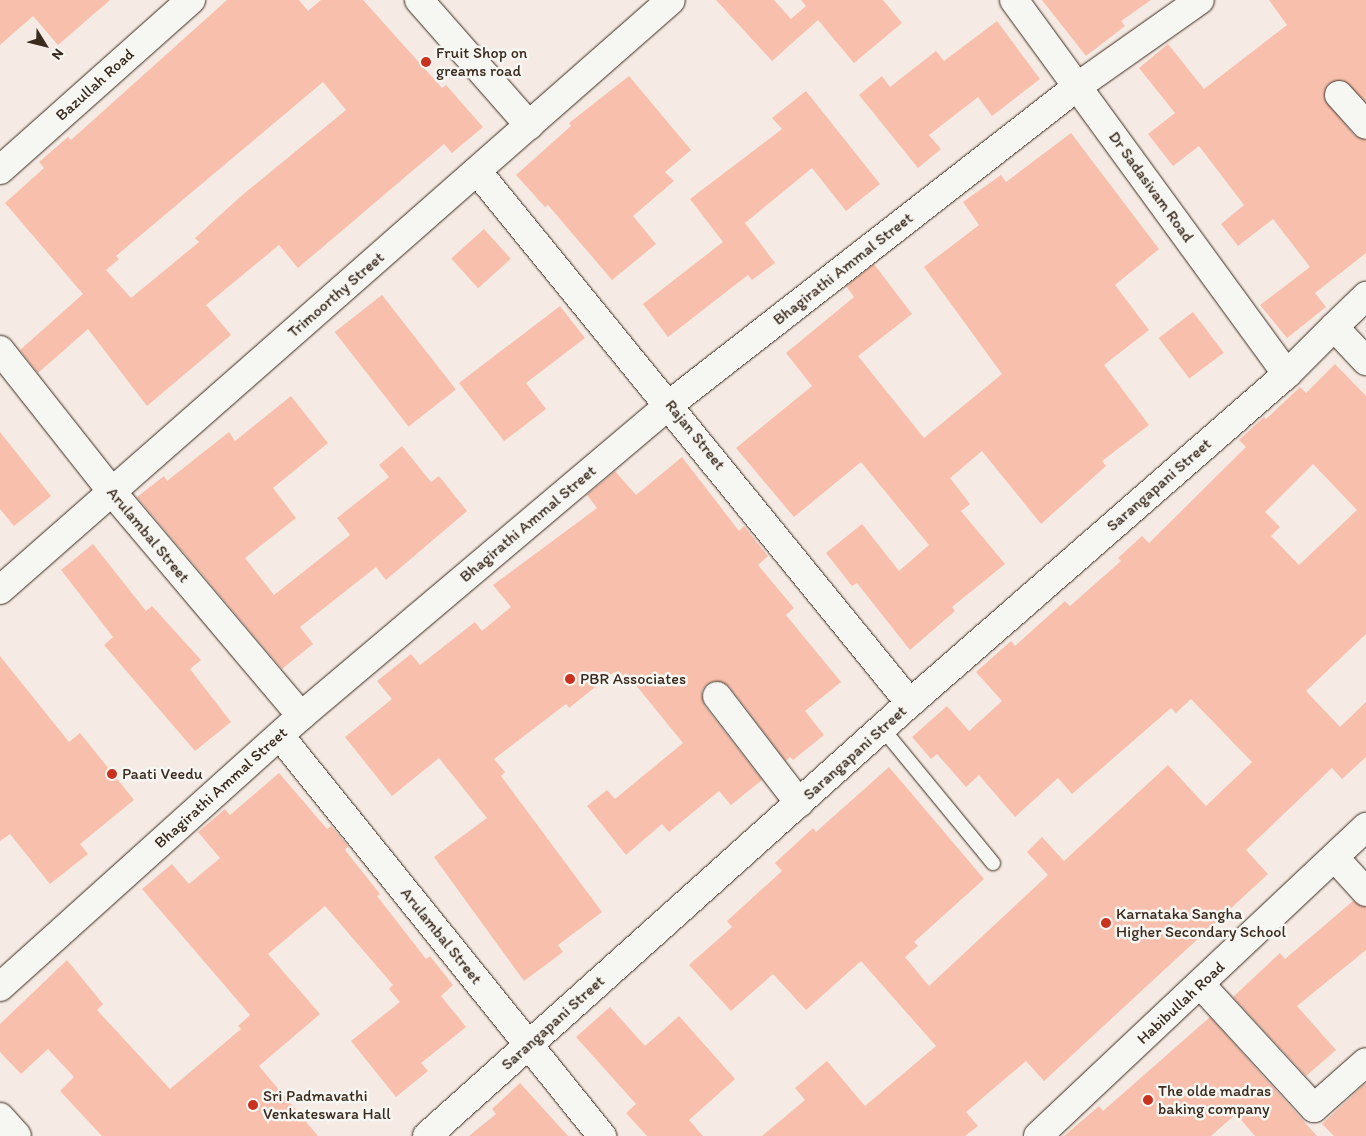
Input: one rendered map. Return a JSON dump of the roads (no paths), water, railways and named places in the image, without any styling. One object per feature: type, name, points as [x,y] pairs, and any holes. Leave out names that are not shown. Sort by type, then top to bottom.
[{"type":"street","name":"Bazullah Road","points":[[0,170],[191,0]]},
{"type":"street","points":[[419,0],[529,125]]},
{"type":"street","name":"Trimoorthy Street","points":[[0,590],[671,0]]},
{"type":"street","name":"Dr Sadasivam Road","points":[[1014,0],[1287,374]]},
{"type":"street","name":"Bhagirathi Ammal Street","points":[[0,987],[301,716],[670,404],[1078,86],[1200,0]]},
{"type":"street","points":[[1339,95],[1366,126]]},
{"type":"street","name":"Rajan Street","points":[[477,170],[670,404],[910,703]]},
{"type":"street","name":"Sarangapani Street","points":[[427,1136],[910,703],[1287,374],[1366,296]]},
{"type":"street","points":[[1334,326],[1366,361]]},
{"type":"street","name":"Arulambal Street","points":[[0,350],[112,492],[301,716]]},
{"type":"street","points":[[717,696],[798,803]]},
{"type":"street","name":"Arulambal Street","points":[[280,736],[602,1136]]},
{"type":"street","name":"Habibullah Road","points":[[1038,1136],[1366,827]]},
{"type":"street","points":[[1335,858],[1366,892]]},
{"type":"street","points":[[1200,985],[1314,1108],[1366,1062]]},
{"type":"street","points":[[0,1117],[17,1136]]},
{"type":"lane","points":[[882,728],[993,863]]},
{"type":"place","name":"Fruit Shop on greams road","points":[[426,62]]},
{"type":"place","name":"PBR Associates","points":[[570,679]]},
{"type":"place","name":"Paati Veedu","points":[[112,774]]},
{"type":"place","name":"Karnataka Sangha Higher Secondary School","points":[[1106,923]]},
{"type":"place","name":"The olde madras baking company","points":[[1148,1100]]},
{"type":"place","name":"Sri Padmavathi Venkateswara Hall","points":[[253,1105]]}]
